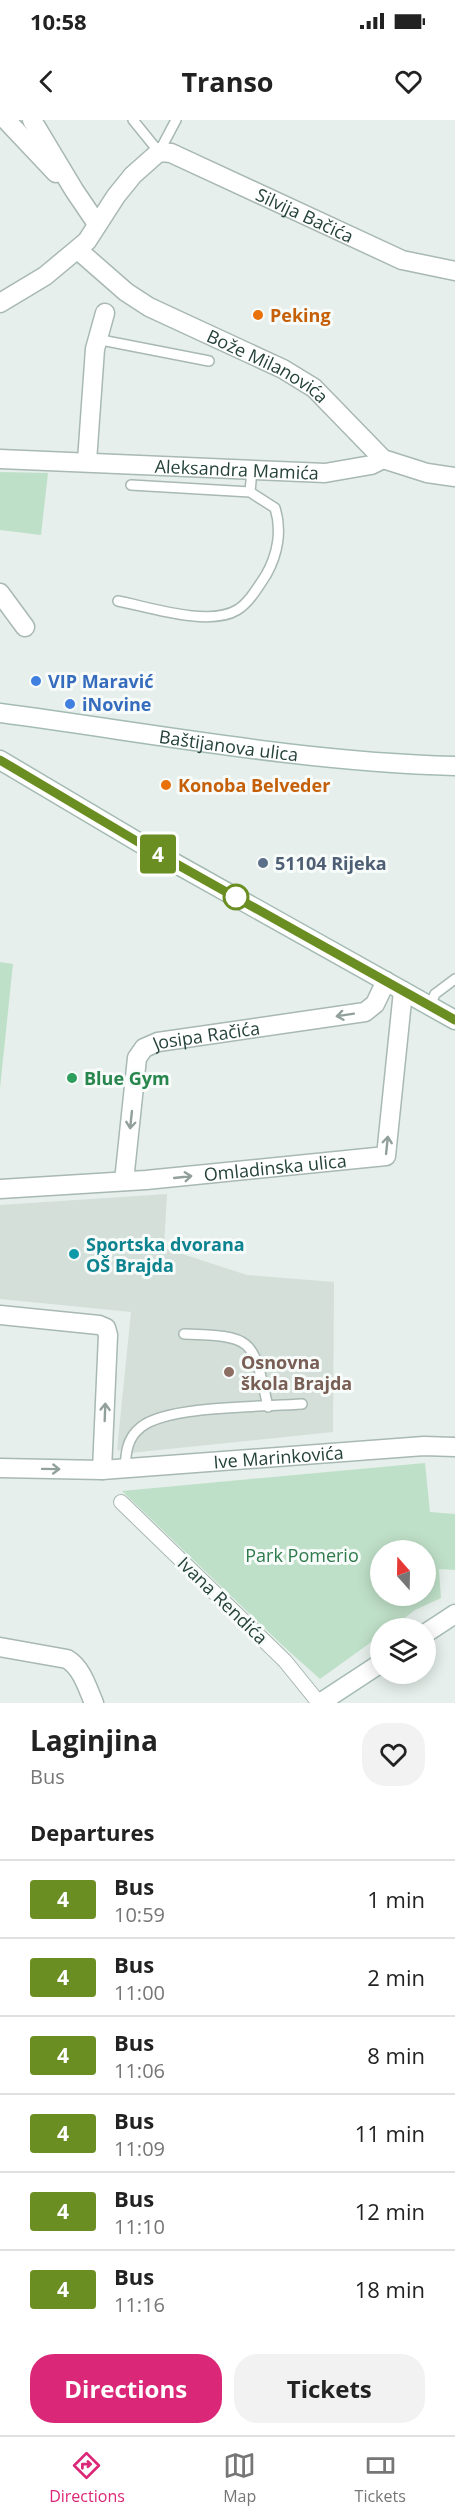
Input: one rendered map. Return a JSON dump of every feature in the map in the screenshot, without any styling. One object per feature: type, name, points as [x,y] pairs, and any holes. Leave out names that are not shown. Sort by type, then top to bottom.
[{"type":"street","points":[[6,120],[53,172],[65,176]]},
{"type":"street","points":[[32,120],[97,224]]},
{"type":"street","points":[[0,303],[45,276],[78,250],[87,241],[133,175],[159,152]]},
{"type":"street","name":"Silvija Bačića","points":[[159,152],[171,153],[402,260],[455,271]]},
{"type":"street","name":"Bože Milanovića","points":[[78,250],[126,292],[149,307],[283,369],[314,388],[383,459],[427,473],[455,477]]},
{"type":"street","points":[[87,461],[96,339],[105,313]]},
{"type":"street","name":"Aleksandra Mamića","points":[[0,459],[325,473],[371,465],[383,459]]},
{"type":"street","points":[[0,593],[25,627]]},
{"type":"street","name":"Baštijanova ulica","points":[[2,714],[272,752],[366,762],[455,765]]},
{"type":"street","points":[[0,760],[164,857],[455,1020]]},
{"type":"street","name":"Josipa Račića","points":[[124,1182],[137,1058],[144,1048],[158,1042],[365,1012],[375,1004],[386,981]]},
{"type":"street","name":"Omladinska ulica","points":[[0,1189],[124,1182],[386,1156],[403,991]]},
{"type":"street","points":[[0,1315],[99,1325],[106,1328],[108,1335],[102,1470]]},
{"type":"street","name":"Ive Marinkovića","points":[[0,1468],[102,1470],[424,1446],[455,1447]]},
{"type":"street","name":"Ivana Rendića","points":[[121,1502],[285,1661],[320,1703]]},
{"type":"street","points":[[436,1626],[455,1614]]},
{"type":"street","points":[[0,1647],[67,1659],[74,1663],[94,1703]]},
{"type":"street","points":[[320,1703],[370,1670]]},
{"type":"lane","points":[[133,120],[159,152],[176,120]]},
{"type":"lane","points":[[96,339],[209,361]]},
{"type":"lane","points":[[250,492],[252,470]]},
{"type":"lane","points":[[118,601],[200,617],[221,616],[239,609],[268,571],[276,552],[279,530],[275,508],[250,492],[131,485]]},
{"type":"lane","points":[[430,1006],[435,994],[455,979]]},
{"type":"lane","points":[[184,1334],[225,1335],[240,1340],[251,1348],[268,1407]]},
{"type":"lane","points":[[125,1468],[126,1446],[141,1427],[149,1422],[177,1413],[302,1404]]},
{"type":"shaded area","name":"Osnovna škola Brajda","points":[[167,1194],[164,1248],[247,1275],[334,1282],[333,1432],[130,1453],[117,1450],[131,1312],[0,1299],[0,1205]]},
{"type":"green space","points":[[0,472],[48,473],[41,535],[0,530]]},
{"type":"green space","points":[[0,962],[13,964],[0,1088]]},
{"type":"green space","name":"Park Pomerio","points":[[425,1463],[430,1512],[455,1514],[455,1570],[439,1569],[441,1598],[436,1600],[436,1540],[370,1540],[370,1606],[424,1606],[404,1618],[370,1618],[370,1643],[320,1679],[122,1491]]},
{"type":"bus line","name":"4","points":[[0,760],[155,852],[455,1020]]},
{"type":"place","name":"Peking","points":[[258,315]]},
{"type":"place","name":"VIP Maravić","points":[[36,681]]},
{"type":"place","name":"iNovine","points":[[70,704]]},
{"type":"place","name":"Konoba Belveder","points":[[166,785]]},
{"type":"place","name":"51104 Rijeka","points":[[263,863]]},
{"type":"place","name":"Blue Gym","points":[[72,1078]]},
{"type":"place","name":"Sportska dvorana OŠ Brajda","points":[[74,1254]]},
{"type":"place","name":"Osnovna škola Brajda","points":[[229,1372]]}]
